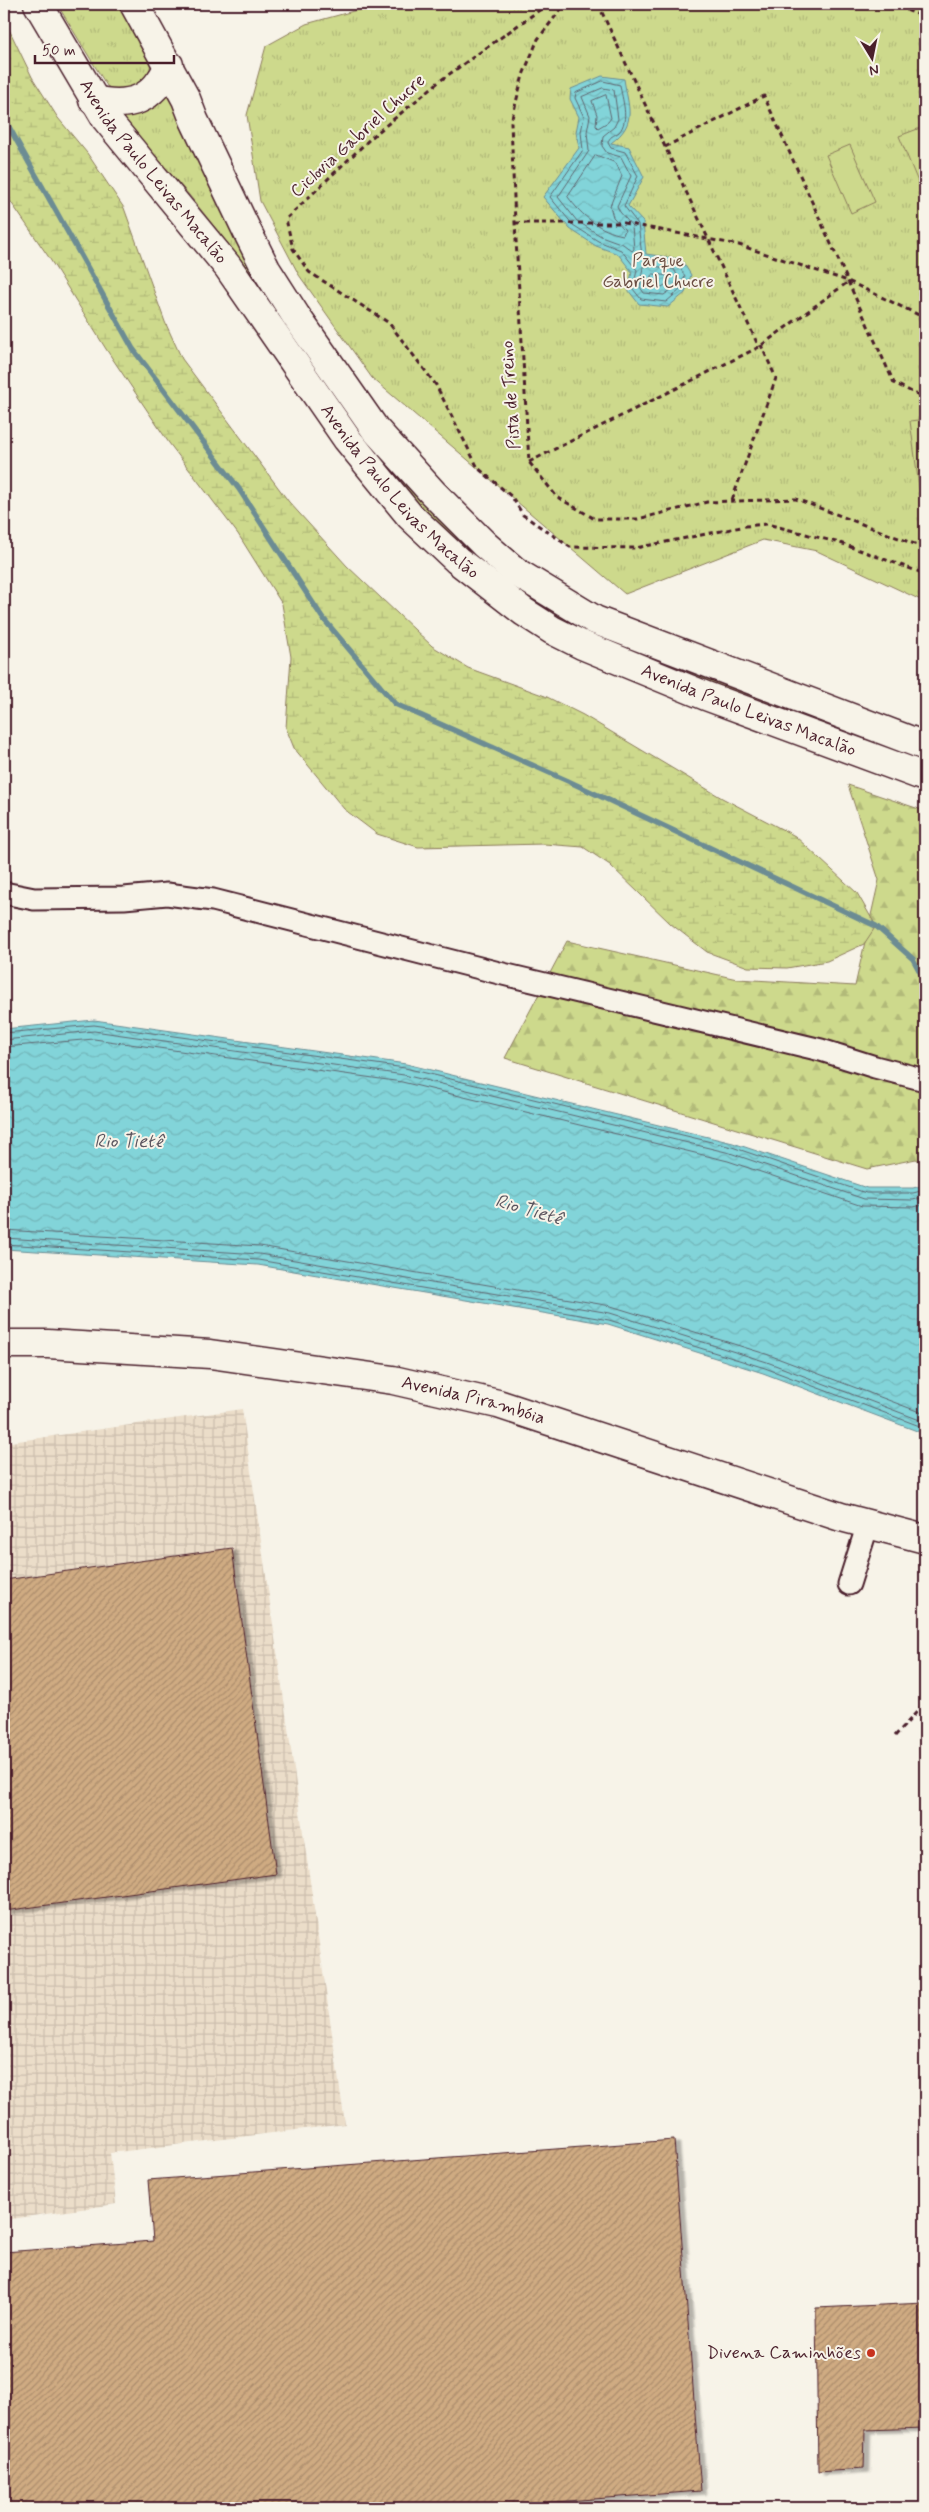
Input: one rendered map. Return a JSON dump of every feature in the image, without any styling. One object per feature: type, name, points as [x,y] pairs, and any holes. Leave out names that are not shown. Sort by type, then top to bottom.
[{"type":"main road","name":"Avenida Paulo Leivas Macalão","points":[[38,4],[93,100],[120,138],[228,267],[347,439],[382,483],[410,516],[457,560],[496,591],[552,630],[582,646],[706,696],[925,777]]},
{"type":"main road","name":"Avenida Paulo Leivas Macalão","points":[[134,4],[169,65],[246,231],[266,268],[296,316],[375,429],[433,493],[491,550],[531,582],[595,620],[925,746]]},
{"type":"main road","points":[[93,100],[122,104],[141,98],[153,91],[162,80],[169,65]]},
{"type":"main road","name":"Avenida Pirambóia","points":[[4,1344],[48,1344],[210,1354],[393,1380],[498,1404],[868,1524],[925,1539]]},
{"type":"lane","points":[[4,893],[34,900],[124,898],[167,894],[213,900],[503,974],[822,1050],[875,1068],[925,1080]]},
{"type":"lane","points":[[849,1584],[868,1524]]},
{"type":"path","name":"Ciclovia Gabriel Chucre","points":[[548,4],[442,80],[372,137],[286,219],[293,249],[309,272],[389,323],[436,385],[478,468],[512,497],[522,515],[570,547],[636,548],[746,526],[767,524],[840,543],[925,574]]},
{"type":"path","name":"Pista de Treino","points":[[570,4],[561,9],[538,39],[523,75],[511,122],[529,462],[557,497],[595,519],[638,519],[707,502],[796,499],[925,548]]},
{"type":"path","points":[[598,4],[708,239],[776,378],[732,500]]},
{"type":"path","points":[[890,4],[925,17]]},
{"type":"path","points":[[919,4],[925,6]]},
{"type":"path","points":[[665,147],[764,96],[894,383],[924,398],[925,396]]},
{"type":"path","points":[[515,223],[624,223],[738,245],[848,281],[925,318]]},
{"type":"path","points":[[529,462],[760,346],[848,281]]},
{"type":"path","points":[[895,1736],[925,1703]]},
{"type":"shaded area","points":[[242,1409],[345,2124],[110,2153],[116,2204],[4,2220],[4,1443]]},
{"type":"green space","points":[[57,4],[117,4],[150,58],[150,69],[135,90],[113,90],[107,86]]},
{"type":"green space","name":"Parque Gabriel Chucre","points":[[379,4],[925,4],[925,602],[817,551],[763,540],[625,594],[372,378],[299,275],[260,201],[247,115],[266,46],[306,24]]},
{"type":"green space","points":[[4,19],[32,77],[58,118],[87,153],[124,208],[165,322],[182,359],[289,502],[347,566],[432,646],[468,668],[545,696],[583,715],[722,798],[795,836],[857,893],[876,926],[864,944],[827,961],[787,968],[748,967],[707,952],[671,924],[610,865],[583,847],[544,844],[418,847],[377,834],[344,809],[294,748],[286,728],[291,657],[282,604],[238,534],[169,443],[106,349],[48,256],[4,192]]},
{"type":"green space","points":[[171,87],[368,431],[543,601],[925,758],[925,767],[579,632],[543,611],[441,528],[406,490],[364,437],[229,245],[121,116]]},
{"type":"green space","points":[[923,127],[925,133],[925,193],[923,194],[899,136]]},
{"type":"green space","points":[[850,145],[875,202],[851,213],[826,155]]},
{"type":"green space","points":[[925,419],[925,523],[924,523],[910,421]]},
{"type":"green space","points":[[848,785],[925,811],[925,1164],[916,1159],[867,1169],[505,1058],[567,941],[737,979],[855,986],[879,880]]},
{"type":"water","points":[[602,76],[624,79],[629,106],[628,121],[619,136],[611,143],[629,147],[644,177],[628,206],[643,222],[646,254],[681,259],[691,275],[685,293],[668,307],[639,304],[628,290],[632,272],[618,254],[596,246],[570,229],[543,197],[579,148],[576,132],[579,117],[570,99],[571,89]]},
{"type":"water","name":"Rio Tietê","points":[[94,1020],[406,1064],[733,1143],[867,1188],[913,1188],[925,1185],[925,1434],[763,1373],[608,1324],[258,1265],[4,1249],[4,1029]]},
{"type":"building","points":[[232,1548],[276,1874],[4,1911],[4,1580]]},
{"type":"building","points":[[674,2140],[701,2491],[473,2508],[4,2508],[4,2252],[153,2241],[148,2180]]},
{"type":"building","name":"Divena Caminhões","points":[[925,2303],[925,2428],[865,2430],[864,2469],[818,2472],[816,2308]]},
{"type":"waterway","points":[[4,118],[133,349],[239,489],[322,617],[395,704],[568,781],[876,926],[913,959],[925,981]]},
{"type":"place","name":"Divena Caminhões","points":[[871,2353]]}]
